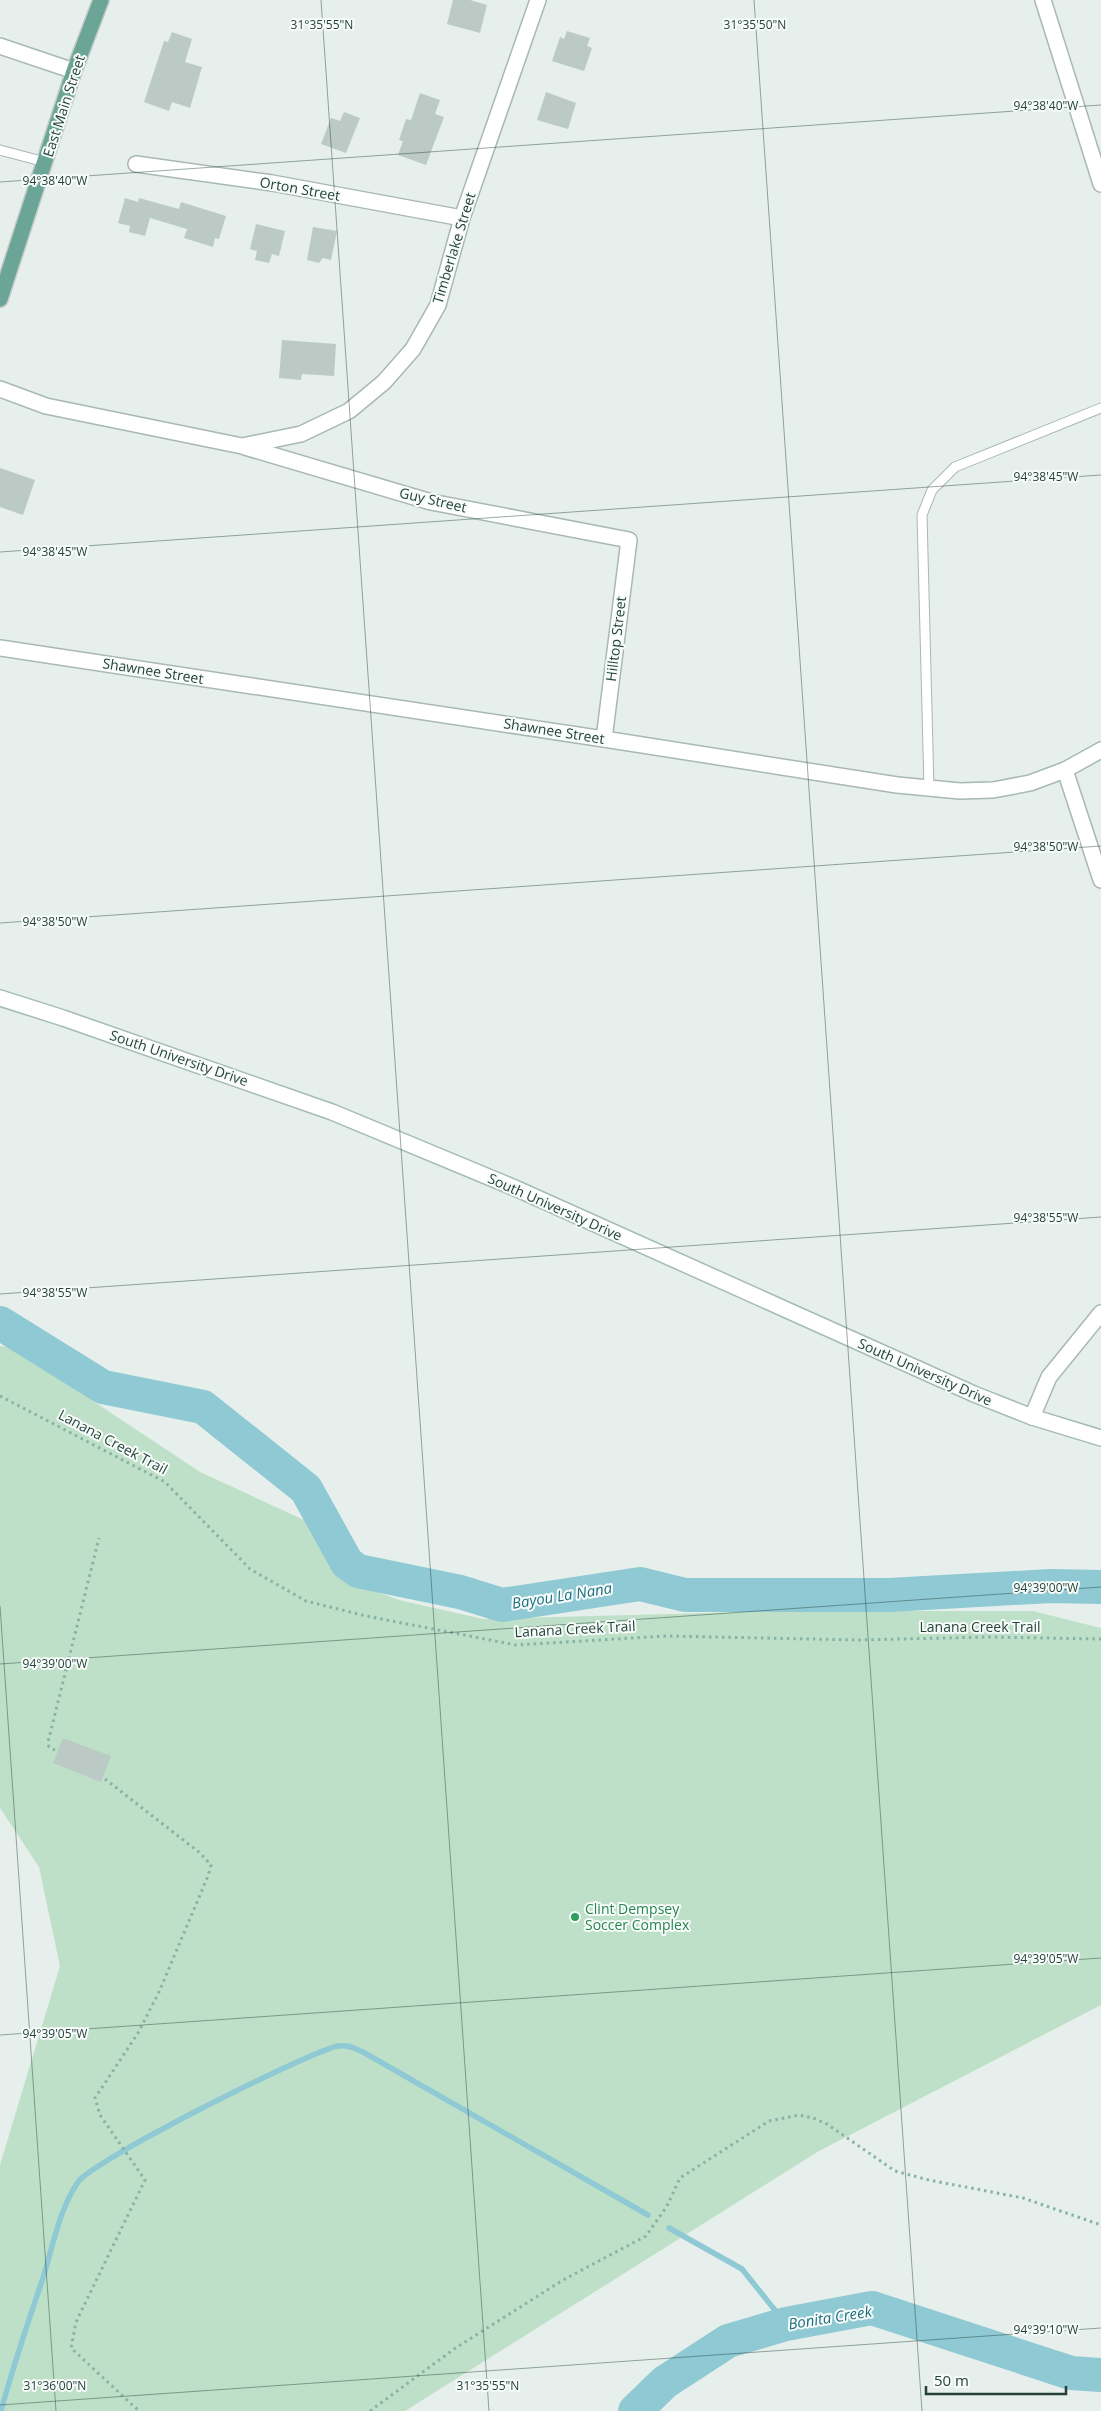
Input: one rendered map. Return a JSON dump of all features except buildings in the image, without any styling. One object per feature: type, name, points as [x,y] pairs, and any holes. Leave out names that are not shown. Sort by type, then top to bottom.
[{"type":"main road","name":"East Main Street","points":[[0,299],[74,71],[102,0]]},
{"type":"street","name":"Timberlake Street","points":[[0,389],[46,406],[242,446],[301,434],[349,411],[384,382],[412,349],[438,305],[462,218],[538,0]]},
{"type":"street","points":[[1043,0],[1101,184]]},
{"type":"street","points":[[0,46],[74,71]]},
{"type":"street","name":"Orton Street","points":[[136,164],[272,183],[462,218]]},
{"type":"street","name":"Guy Street","points":[[242,446],[431,502],[629,540]]},
{"type":"street","name":"Hilltop Street","points":[[604,739],[629,540]]},
{"type":"street","name":"Shawnee Street","points":[[0,648],[897,785],[960,791],[993,790],[1030,783],[1065,770],[1101,750]]},
{"type":"street","points":[[1065,770],[1101,880]]},
{"type":"street","name":"South University Drive","points":[[0,998],[63,1018],[332,1112],[516,1188],[974,1394],[1032,1418],[1101,1438]]},
{"type":"street","points":[[1032,1418],[1049,1377],[1101,1313]]},
{"type":"lane","points":[[0,150],[45,162]]},
{"type":"lane","points":[[929,788],[922,516],[926,503],[932,490],[955,467],[1101,408]]},
{"type":"path","name":"Lanana Creek Trail","points":[[0,1396],[165,1482],[250,1569],[306,1601],[366,1616],[516,1645],[666,1636],[859,1640],[988,1637],[1101,1640]]},
{"type":"path","points":[[55,1750],[50,1747],[48,1742],[99,1538]]},
{"type":"path","points":[[105,1779],[200,1854],[210,1865],[208,1876],[159,1992],[138,2033],[95,2098],[100,2115],[145,2180],[76,2322],[71,2348],[139,2411]]},
{"type":"path","points":[[370,2411],[454,2349],[562,2280],[646,2236],[667,2206],[680,2178],[769,2121],[784,2116],[798,2115],[827,2124],[895,2171],[929,2180],[1023,2198],[1101,2225]]},
{"type":"green space","name":"Clint Dempsey Soccer Complex","points":[[0,1346],[12,1347],[200,1472],[304,1520],[344,1580],[399,1600],[483,1619],[784,1611],[1033,1611],[1101,1628],[1101,2005],[819,2151],[405,2411],[0,2411],[0,2165],[60,1966],[39,1867],[0,1808]]},
{"type":"waterway","name":"Bayou La Nana","points":[[0,1323],[103,1387],[203,1407],[306,1489],[347,1563],[358,1571],[460,1592],[502,1605],[640,1584],[685,1595],[889,1595],[1051,1586],[1101,1587]]},
{"type":"waterway","points":[[1,2411],[61,2216],[78,2182],[92,2170],[121,2152],[202,2108],[287,2067],[338,2046],[348,2046],[363,2052],[648,2215]]},
{"type":"waterway","points":[[669,2228],[742,2269],[786,2324]]},
{"type":"waterway","name":"Bonita Creek","points":[[635,2411],[665,2382],[728,2341],[786,2324],[872,2308],[1071,2373],[1101,2375]]},
{"type":"place","name":"Clint Dempsey Soccer Complex","points":[[575,1917]]}]
